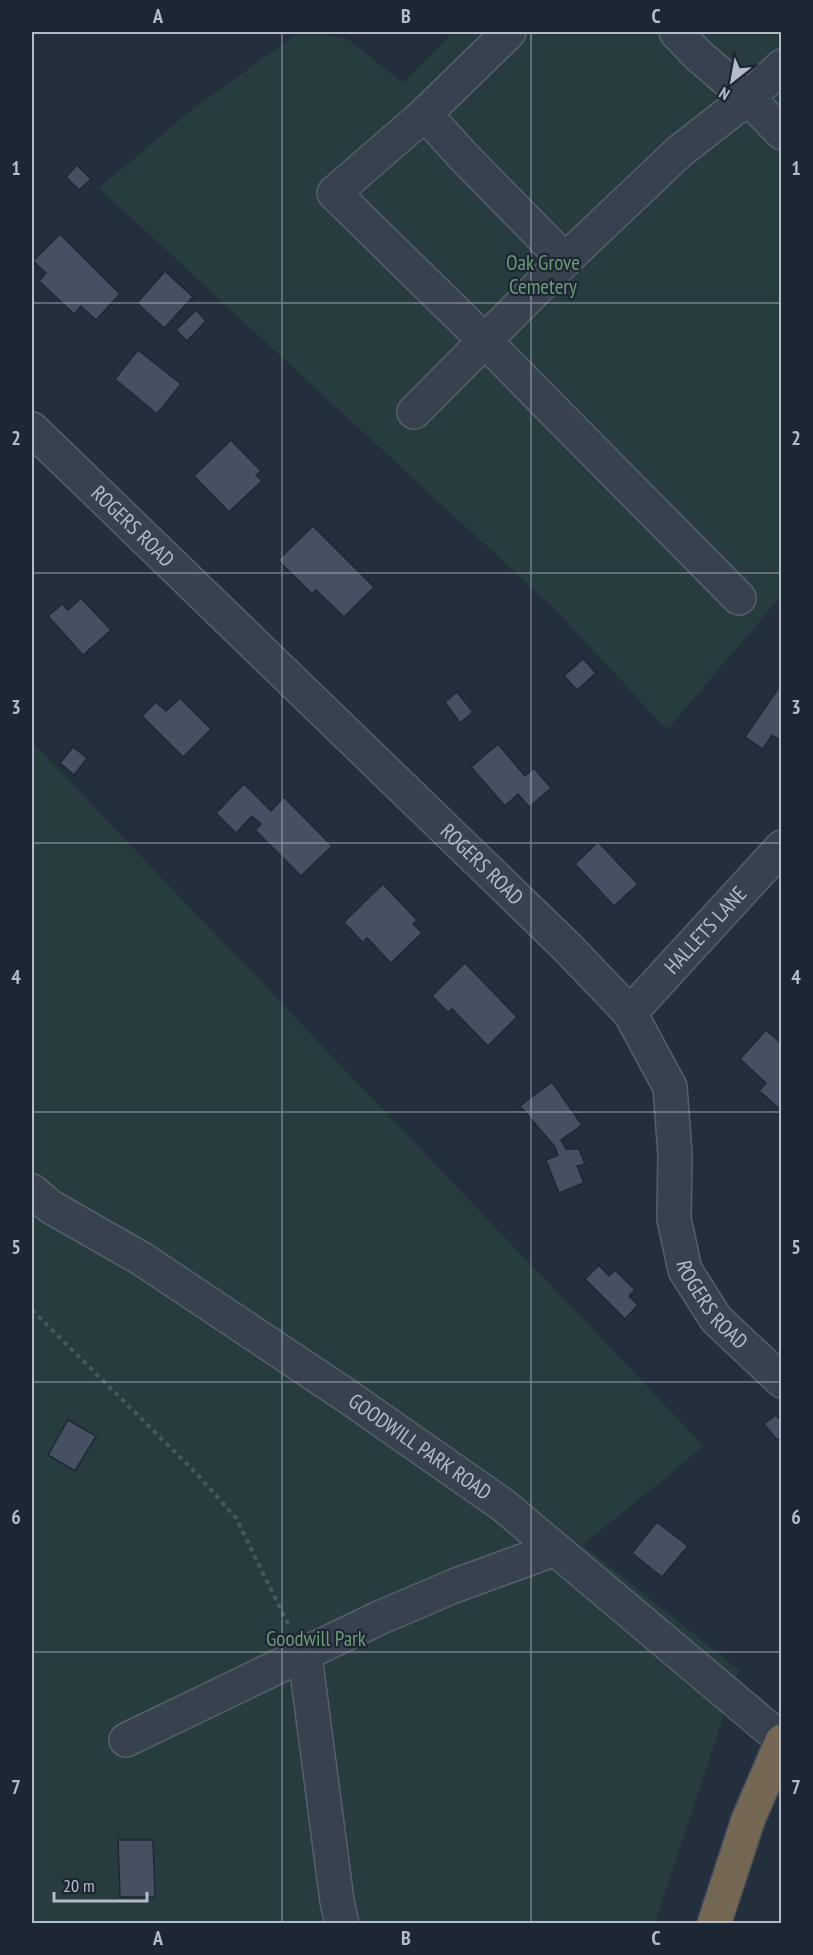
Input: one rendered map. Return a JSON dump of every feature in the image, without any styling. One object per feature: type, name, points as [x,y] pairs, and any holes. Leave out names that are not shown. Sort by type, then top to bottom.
[{"type":"highway","points":[[714,1923],[748,1820],[782,1740]]},
{"type":"street","points":[[509,32],[425,114],[333,194],[484,340],[739,598]]},
{"type":"street","points":[[676,32],[699,56],[748,98],[782,133]]},
{"type":"street","points":[[414,412],[565,260],[680,151],[748,98],[782,66]]},
{"type":"street","points":[[425,114],[565,260]]},
{"type":"street","name":"ROGERS ROAD","points":[[32,429],[566,946],[630,1012],[645,1036],[670,1087],[675,1154],[674,1220],[685,1270],[716,1319],[782,1380]]},
{"type":"street","name":"HALLETS LANE","points":[[630,1012],[782,847]]},
{"type":"street","name":"GOODWILL PARK ROAD","points":[[32,1191],[51,1207],[142,1259],[347,1396],[503,1505],[782,1740]]},
{"type":"street","points":[[126,1740],[305,1656],[379,1618],[454,1586],[555,1549]]},
{"type":"street","points":[[305,1656],[333,1878],[342,1923]]},
{"type":"path","points":[[32,1310],[188,1465],[236,1518],[305,1656]]},
{"type":"green space","name":"Oak Grove Cemetery","points":[[300,32],[346,38],[403,83],[453,32],[781,32],[781,596],[667,730],[557,611],[99,188],[194,108]]},
{"type":"green space","name":"Goodwill Park","points":[[32,742],[704,1446],[583,1545],[739,1670],[655,1923],[32,1923]]},
{"type":"building","points":[[77,165],[91,179],[79,190],[66,177]]},
{"type":"building","points":[[60,234],[120,294],[96,320],[81,306],[74,314],[39,281],[46,273],[33,261]]},
{"type":"building","points":[[165,271],[193,297],[164,328],[137,303]]},
{"type":"building","points":[[196,310],[206,321],[187,341],[176,330]]},
{"type":"building","points":[[138,350],[181,384],[157,414],[115,379]]},
{"type":"building","points":[[231,440],[261,471],[256,475],[262,481],[229,512],[194,476]]},
{"type":"building","points":[[313,526],[374,587],[344,617],[316,590],[312,594],[278,560]]},
{"type":"building","points":[[81,598],[111,630],[83,655],[48,616],[62,604],[68,610]]},
{"type":"building","points":[[583,659],[596,673],[577,690],[564,676]]},
{"type":"building","points":[[780,686],[782,741],[772,735],[763,749],[745,737]]},
{"type":"building","points":[[457,692],[473,712],[460,723],[445,702]]},
{"type":"building","points":[[180,698],[211,729],[183,757],[142,716],[156,702],[166,711]]},
{"type":"building","points":[[498,744],[525,776],[534,768],[551,788],[529,807],[518,794],[505,806],[471,767]]},
{"type":"building","points":[[73,747],[87,758],[74,775],[60,763]]},
{"type":"building","points":[[244,784],[271,811],[284,797],[332,846],[301,876],[255,830],[261,824],[252,816],[236,833],[216,813]]},
{"type":"building","points":[[598,842],[638,884],[614,906],[575,864]]},
{"type":"building","points":[[383,884],[417,920],[413,924],[422,933],[391,963],[367,938],[363,943],[344,922]]},
{"type":"building","points":[[465,963],[517,1017],[488,1046],[452,1009],[448,1012],[432,996]]},
{"type":"building","points":[[766,1030],[782,1044],[782,1111],[759,1091],[766,1083],[740,1059]]},
{"type":"building","points":[[552,1082],[582,1125],[561,1140],[566,1149],[579,1149],[585,1164],[577,1166],[584,1183],[559,1193],[546,1160],[558,1155],[555,1147],[520,1106]]},
{"type":"building","points":[[599,1265],[609,1276],[615,1270],[635,1290],[629,1296],[638,1305],[625,1319],[585,1279]]},
{"type":"building","points":[[776,1415],[782,1422],[782,1436],[777,1440],[764,1424]]},
{"type":"building","points":[[68,1420],[96,1436],[75,1471],[48,1455]]},
{"type":"building","points":[[657,1522],[688,1546],[662,1577],[632,1553]]},
{"type":"building","points":[[118,1840],[153,1840],[155,1897],[120,1897]]}]
